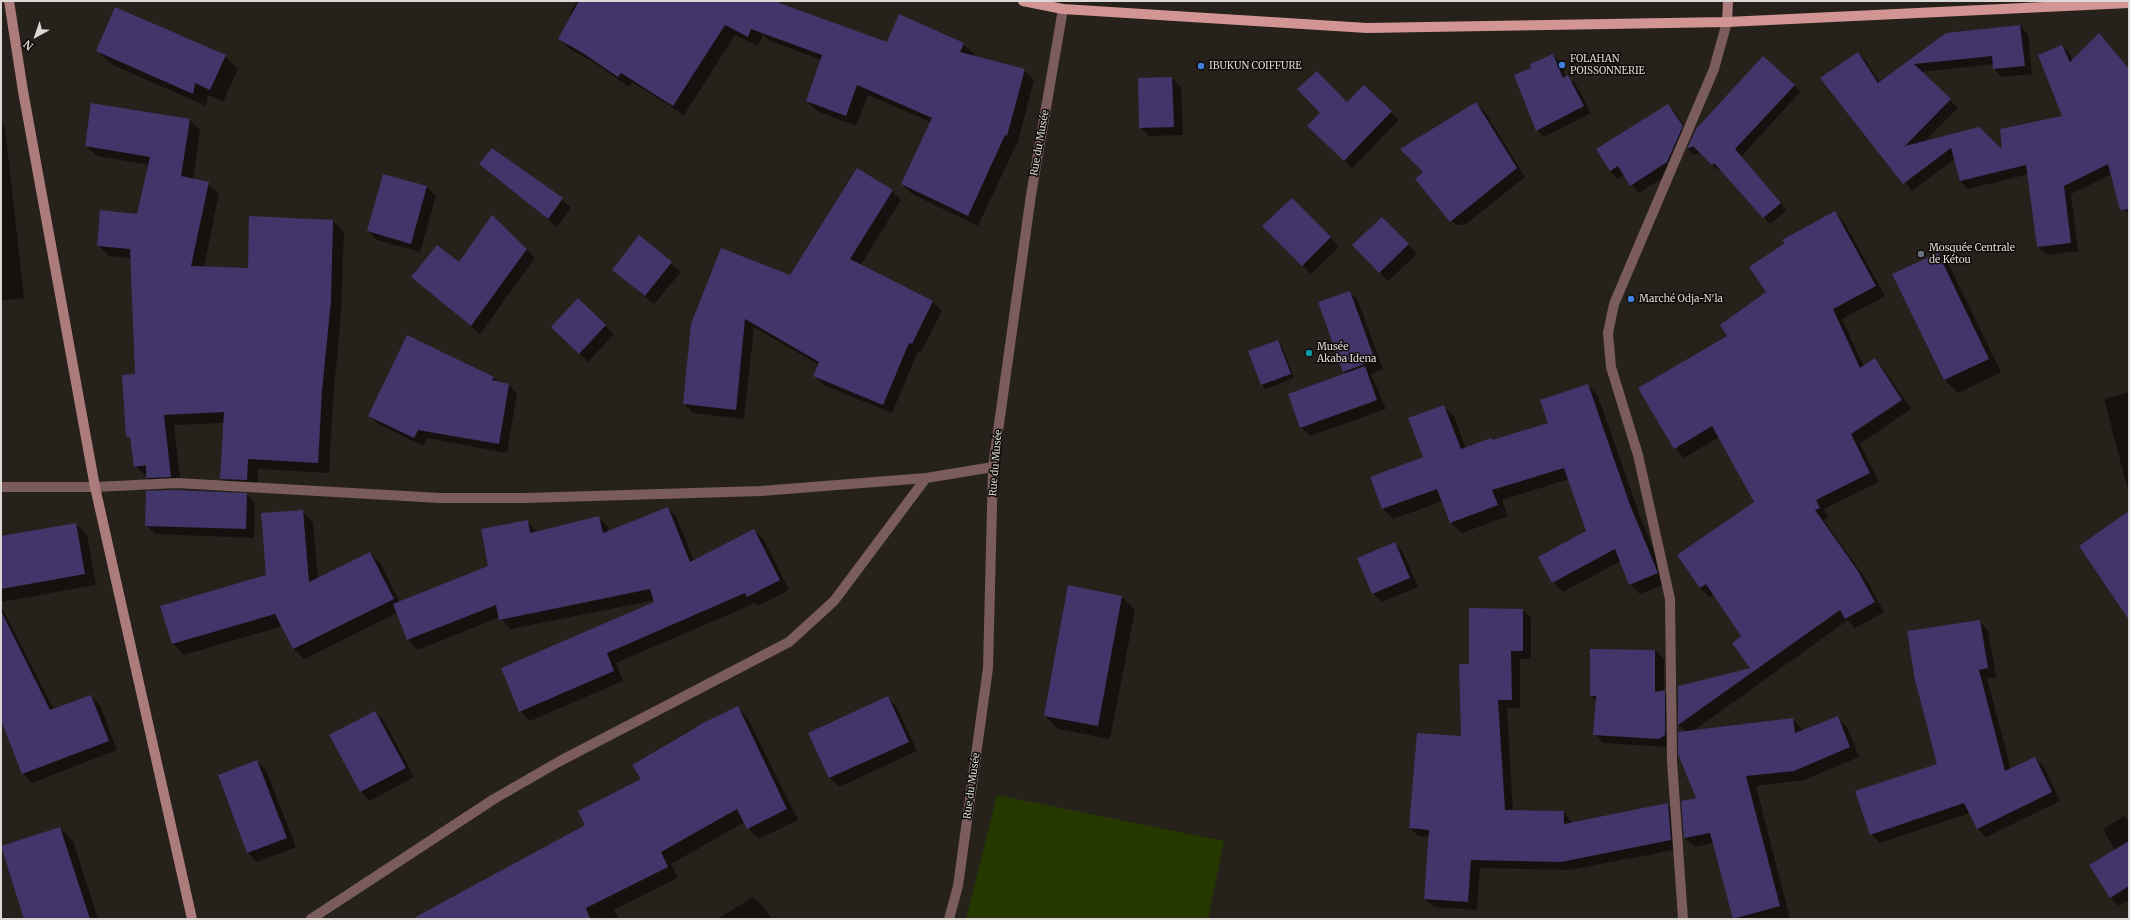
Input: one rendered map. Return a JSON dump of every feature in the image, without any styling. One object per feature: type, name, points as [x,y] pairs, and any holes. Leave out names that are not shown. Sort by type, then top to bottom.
[{"type":"main road","points":[[1023,1],[1063,9],[1367,28],[1727,22],[2129,3]]},
{"type":"street","points":[[10,1],[23,91],[95,488],[192,919]]},
{"type":"street","points":[[1683,919],[1672,760],[1670,599],[1638,455],[1611,367],[1608,333],[1614,304],[1714,69],[1727,22],[1728,1]]},
{"type":"street","name":"Rue du Musée","points":[[949,919],[958,886],[988,668],[993,467],[1031,196],[1063,9]]},
{"type":"street","points":[[1,487],[95,488],[177,483],[440,498],[525,498],[761,491],[926,478],[993,467]]},
{"type":"street","points":[[311,919],[494,799],[553,765],[789,642],[834,601],[926,478]]},
{"type":"green space","points":[[997,795],[1224,841],[1208,919],[966,919]]},
{"type":"building","points":[[579,1],[774,1],[887,42],[899,14],[964,43],[960,52],[1025,69],[1007,136],[1005,135],[968,216],[901,184],[932,118],[857,85],[846,116],[806,101],[822,55],[751,29],[748,37],[725,25],[673,106],[621,73],[618,77],[583,53],[558,39]]},
{"type":"building","points":[[115,7],[226,55],[210,90],[195,83],[193,94],[96,51]]},
{"type":"building","points":[[2020,25],[2025,66],[1993,69],[1992,56],[1914,64],[1951,99],[1905,146],[1979,127],[2002,149],[2000,129],[2062,116],[2038,55],[2062,45],[2070,62],[2099,33],[2129,69],[2129,209],[2120,210],[2108,164],[2064,186],[2071,243],[2037,247],[2026,165],[1960,181],[1951,148],[1903,184],[1820,78],[1858,52],[1878,83],[1946,33]]},
{"type":"building","points":[[1553,54],[1563,78],[1568,75],[1584,106],[1536,131],[1514,75],[1531,68],[1530,64]]},
{"type":"building","points":[[1763,56],[1795,85],[1735,149],[1781,203],[1763,218],[1714,163],[1712,165],[1693,146],[1687,149],[1696,129]]},
{"type":"building","points":[[1317,71],[1347,102],[1364,85],[1392,111],[1344,161],[1307,126],[1320,113],[1297,89]]},
{"type":"building","points":[[1172,77],[1174,127],[1139,128],[1138,78]]},
{"type":"building","points":[[1476,102],[1517,168],[1450,222],[1415,179],[1423,172],[1400,149]]},
{"type":"building","points":[[91,103],[190,119],[181,176],[209,182],[191,266],[248,268],[249,216],[333,220],[331,301],[322,390],[318,463],[248,459],[247,480],[220,479],[224,412],[164,415],[171,477],[146,478],[146,465],[134,467],[130,437],[126,437],[122,375],[135,374],[130,249],[97,246],[100,210],[137,214],[150,157],[85,146]]},
{"type":"building","points":[[1668,104],[1683,126],[1667,162],[1630,186],[1618,166],[1610,171],[1596,149]]},
{"type":"building","points":[[492,148],[563,198],[548,219],[479,164]]},
{"type":"building","points":[[857,168],[893,190],[850,259],[933,301],[912,344],[909,343],[883,405],[813,376],[819,362],[745,319],[736,410],[683,404],[691,324],[721,248],[790,275]]},
{"type":"building","points":[[383,174],[427,186],[411,244],[367,231]]},
{"type":"building","points":[[1292,198],[1331,237],[1302,266],[1262,226]]},
{"type":"building","points":[[1835,211],[1876,286],[1833,309],[1860,368],[1875,358],[1902,400],[1851,434],[1870,473],[1816,500],[1820,508],[1815,510],[1858,571],[1875,602],[1845,619],[1840,610],[1678,725],[1678,686],[1750,668],[1732,643],[1741,636],[1706,584],[1700,588],[1677,555],[1754,502],[1712,426],[1674,449],[1638,388],[1727,336],[1720,325],[1766,292],[1749,267],[1785,243],[1782,240]]},
{"type":"building","points":[[492,215],[527,249],[471,326],[411,277],[437,245],[459,262]]},
{"type":"building","points":[[1382,217],[1409,244],[1379,273],[1352,245]]},
{"type":"building","points":[[639,235],[672,262],[645,296],[612,270]]},
{"type":"building","points":[[1938,253],[1989,359],[1944,380],[1892,274]]},
{"type":"building","points":[[1350,291],[1375,360],[1343,372],[1318,302]]},
{"type":"building","points":[[578,298],[606,325],[579,354],[551,327]]},
{"type":"building","points":[[407,335],[494,377],[492,380],[509,384],[499,444],[418,430],[414,438],[368,416]]},
{"type":"building","points":[[1278,340],[1291,374],[1261,385],[1248,351]]},
{"type":"building","points":[[1365,366],[1377,400],[1300,428],[1288,394]]},
{"type":"building","points":[[1588,384],[1630,505],[1658,573],[1629,585],[1615,549],[1552,583],[1538,557],[1586,531],[1564,468],[1492,490],[1498,505],[1450,523],[1437,489],[1382,509],[1370,477],[1423,457],[1408,418],[1444,405],[1461,449],[1491,438],[1492,440],[1548,423],[1540,400]]},
{"type":"building","points":[[173,490],[247,493],[246,529],[145,526],[146,491]]},
{"type":"building","points":[[668,507],[690,562],[754,529],[780,580],[747,597],[745,593],[607,653],[614,671],[519,712],[501,668],[654,602],[650,589],[499,620],[496,605],[407,640],[393,604],[488,566],[481,529],[528,520],[530,533],[599,516],[603,533]]},
{"type":"building","points":[[303,510],[309,582],[370,552],[394,599],[293,649],[275,614],[172,644],[160,606],[266,575],[261,513]]},
{"type":"building","points":[[2129,511],[2129,620],[2079,546]]},
{"type":"building","points":[[76,523],[85,574],[1,589],[1,536]]},
{"type":"building","points":[[1395,542],[1410,578],[1372,594],[1357,558]]},
{"type":"building","points":[[1068,585],[1122,596],[1098,726],[1044,716]]},
{"type":"building","points":[[1469,608],[1523,609],[1523,651],[1511,651],[1512,700],[1498,700],[1505,810],[1564,811],[1564,824],[1668,803],[1671,840],[1561,862],[1471,860],[1468,902],[1424,899],[1429,830],[1409,828],[1417,733],[1461,736],[1459,664],[1469,664]]},
{"type":"building","points":[[1,611],[50,710],[91,695],[109,741],[22,774],[1,720]]},
{"type":"building","points":[[1980,620],[1988,668],[1979,670],[2005,771],[2035,757],[2052,792],[1977,829],[1964,803],[1870,835],[1855,791],[1937,764],[1915,680],[1907,631]]},
{"type":"building","points":[[1590,649],[1655,650],[1655,692],[1665,690],[1665,735],[1659,739],[1593,735],[1596,696],[1590,696]]},
{"type":"building","points":[[888,696],[909,742],[829,778],[808,733]]},
{"type":"building","points":[[738,706],[787,809],[747,829],[737,809],[661,852],[668,867],[586,908],[590,919],[412,919],[585,825],[578,811],[641,779],[632,765],[697,726]]},
{"type":"building","points":[[375,711],[406,768],[360,792],[329,735]]},
{"type":"building","points":[[1838,716],[1850,747],[1794,771],[1746,776],[1780,906],[1733,919],[1710,833],[1684,838],[1681,801],[1696,798],[1678,754],[1678,732],[1793,718],[1795,733]]},
{"type":"building","points":[[257,760],[287,838],[247,853],[218,775]]},
{"type":"building","points":[[60,827],[90,919],[24,919],[1,846]]},
{"type":"building","points":[[2129,841],[2129,886],[2110,898],[2089,865]]},
{"type":"place","name":"FOLAHAN POISSONNERIE","points":[[1562,65]]},
{"type":"place","name":"IBUKUN COIFFURE","points":[[1201,66]]},
{"type":"place","name":"Mosquée Centrale de Kétou","points":[[1921,254]]},
{"type":"place","name":"Marché Odja-N'la","points":[[1631,299]]},
{"type":"place","name":"Musée Akaba Idena","points":[[1309,353]]}]
